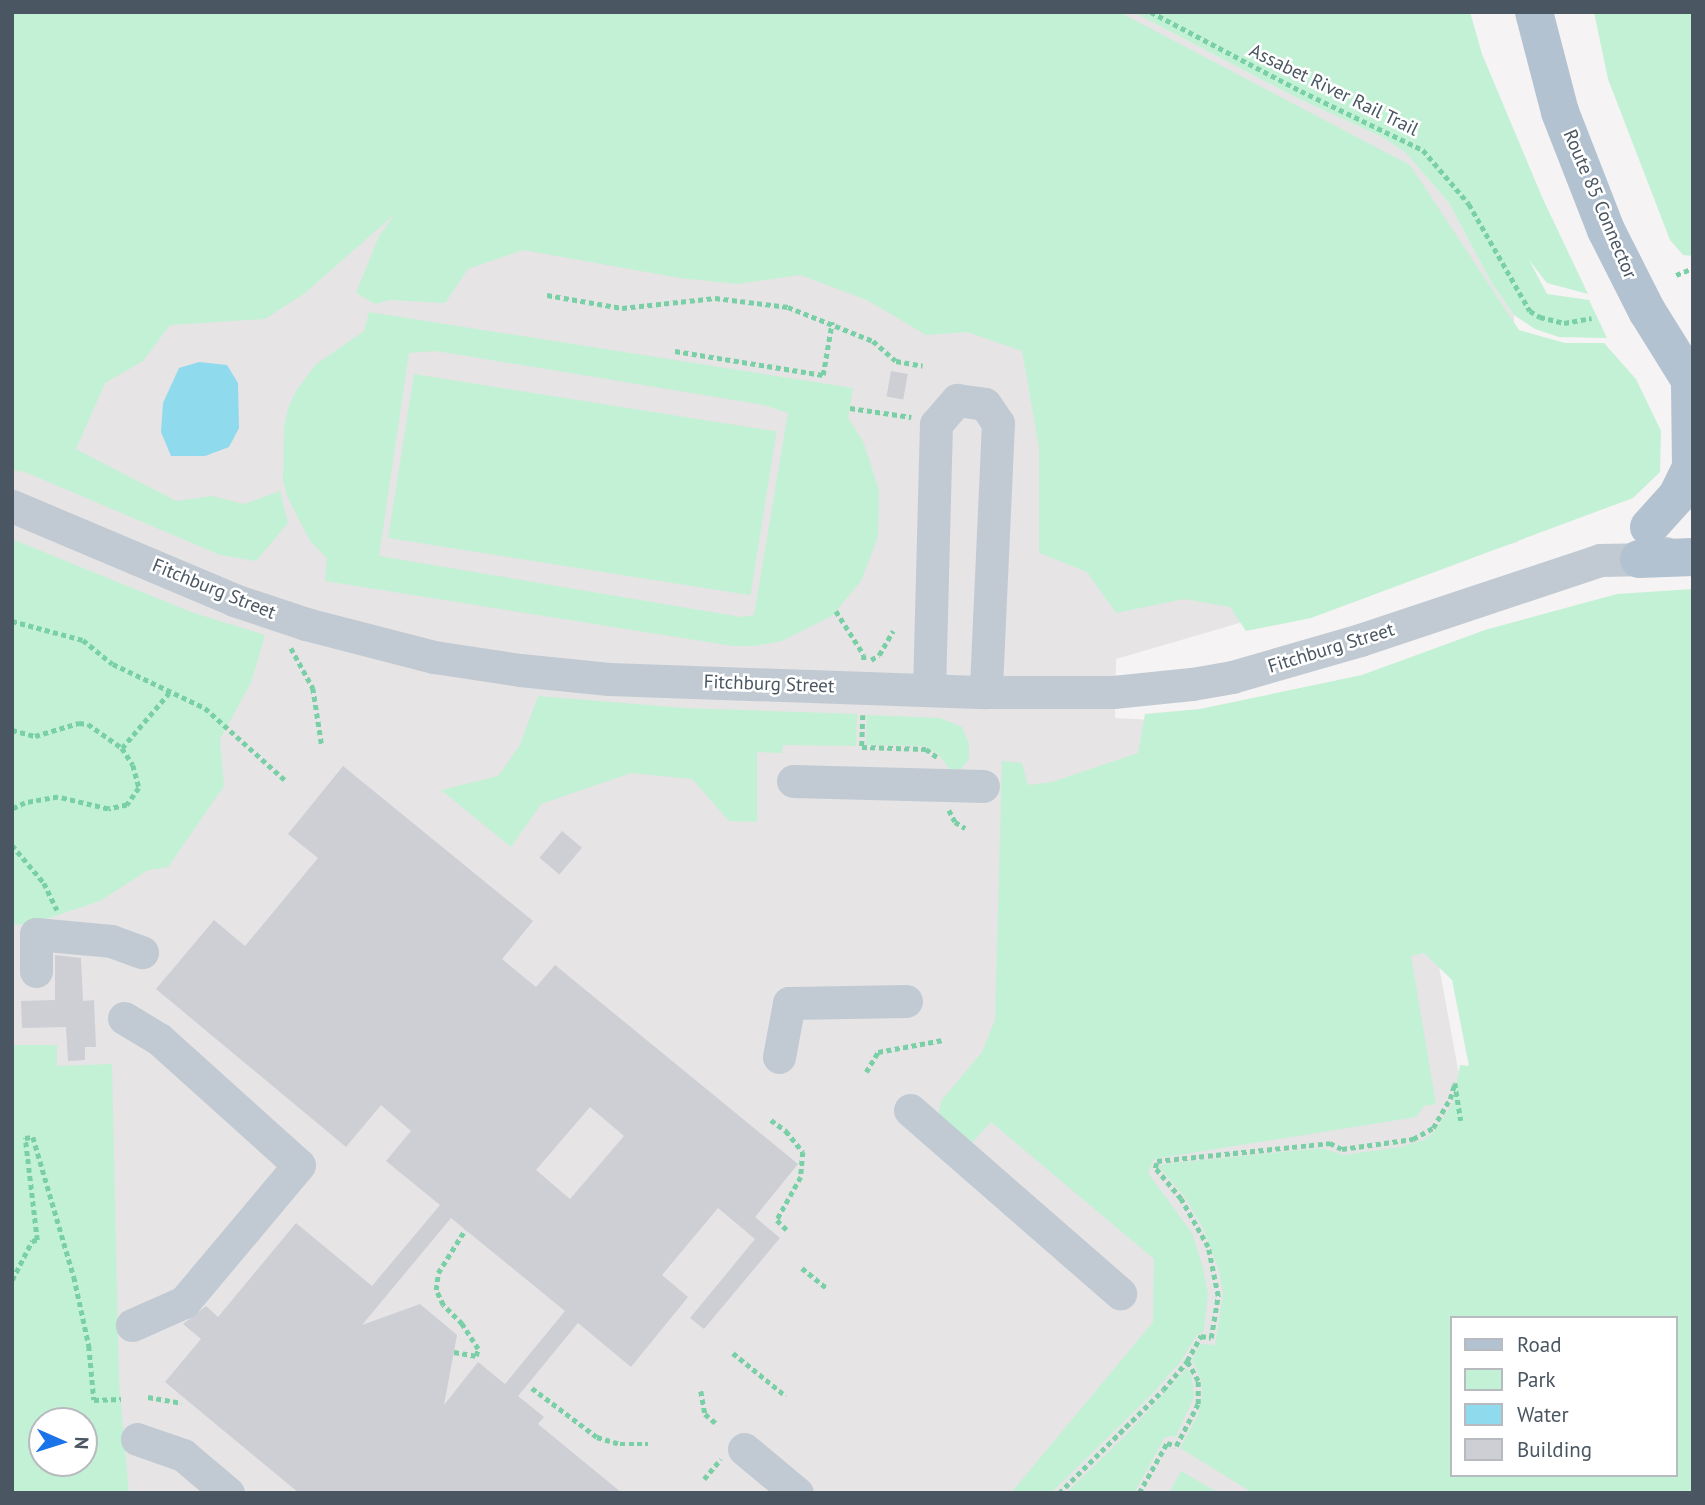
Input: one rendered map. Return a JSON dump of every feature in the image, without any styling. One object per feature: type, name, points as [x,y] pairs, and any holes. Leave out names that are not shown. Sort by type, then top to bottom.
[{"type":"main road","name":"Route 85 Connector","points":[[1534,12],[1560,112],[1596,205],[1647,311],[1691,383]]},
{"type":"main road","points":[[1691,383],[1690,467],[1677,496],[1644,543],[1693,557]]},
{"type":"street","points":[[929,690],[936,424],[957,400],[985,404],[998,423],[986,692]]},
{"type":"street","name":"Fitchburg Street","points":[[12,506],[244,604],[350,637],[433,657],[542,673],[609,679],[986,692],[1113,692],[1233,677],[1360,640],[1644,543]]},
{"type":"street","points":[[1644,543],[1693,510]]},
{"type":"street","points":[[1644,543],[1693,543]]},
{"type":"street","points":[[793,781],[983,786]]},
{"type":"street","points":[[36,971],[36,934],[111,942],[142,953]]},
{"type":"street","points":[[779,1057],[789,1003],[906,1001]]},
{"type":"street","points":[[124,1018],[159,1039],[299,1164],[184,1302],[132,1325]]},
{"type":"street","points":[[910,1110],[1120,1293]]},
{"type":"street","points":[[136,1439],[183,1455],[228,1493]]},
{"type":"street","points":[[735,1451],[797,1493]]},
{"type":"path","name":"Assabet River Rail Trail","points":[[1151,12],[1301,91],[1423,150],[1469,204],[1530,311],[1540,317],[1564,323],[1592,318]]},
{"type":"path","points":[[1676,275],[1693,268]]},
{"type":"path","points":[[547,295],[622,308],[715,298],[751,300],[788,307],[832,323],[873,341],[896,361],[923,366]]},
{"type":"path","points":[[675,351],[823,375],[832,323]]},
{"type":"path","points":[[849,408],[916,418]]},
{"type":"path","points":[[836,611],[864,655],[864,667],[878,655],[893,631]]},
{"type":"path","points":[[12,621],[83,640],[113,664],[205,708],[286,780]]},
{"type":"path","points":[[289,643],[313,688],[322,746]]},
{"type":"path","points":[[122,748],[169,693]]},
{"type":"path","points":[[863,707],[862,747],[926,749],[943,765]]},
{"type":"path","points":[[12,730],[35,736],[79,723],[88,724],[122,748],[133,765],[139,788],[127,805],[108,809],[58,797],[25,803],[12,809]]},
{"type":"path","points":[[948,802],[952,817],[965,828]]},
{"type":"path","points":[[12,845],[44,883],[62,921],[62,935]]},
{"type":"path","points":[[866,1072],[878,1052],[943,1040]]},
{"type":"path","points":[[1059,1493],[1163,1390],[1187,1361],[1201,1336],[1211,1338],[1218,1296],[1208,1247],[1181,1199],[1155,1168],[1157,1161],[1330,1143],[1342,1149],[1413,1139],[1433,1128],[1450,1099],[1455,1083],[1461,1121]]},
{"type":"path","points":[[771,1121],[786,1131],[803,1152],[801,1177],[777,1220],[787,1230]]},
{"type":"path","points":[[12,1280],[32,1241],[37,1240],[25,1138],[33,1137],[74,1277],[89,1346],[94,1399],[121,1399]]},
{"type":"path","points":[[454,1352],[475,1356],[478,1349],[462,1324],[443,1305],[436,1290],[438,1273],[465,1230]]},
{"type":"path","points":[[802,1268],[827,1288]]},
{"type":"path","points":[[733,1353],[786,1396]]},
{"type":"path","points":[[1139,1493],[1167,1443],[1176,1446],[1198,1404],[1198,1381],[1187,1361]]},
{"type":"path","points":[[532,1388],[597,1437],[620,1444],[648,1444]]},
{"type":"path","points":[[701,1391],[705,1415],[716,1424]]},
{"type":"path","points":[[148,1396],[181,1404]]},
{"type":"path","points":[[704,1479],[735,1451]]},
{"type":"shaded area","points":[[12,12],[1133,12],[1297,98],[1382,137],[1405,152],[1449,203],[1491,282],[1514,315],[1518,542],[1116,659],[1115,718],[1233,724],[1394,722],[1462,1091],[1450,1316],[1450,1477],[1611,1493],[12,1493]]},
{"type":"green space","points":[[12,12],[1119,12],[1410,165],[1519,330],[1565,343],[1604,343],[1636,379],[1661,431],[1660,472],[1633,498],[1311,618],[1246,631],[1230,607],[1184,599],[1116,613],[1087,572],[1039,553],[1039,447],[1022,351],[967,332],[926,335],[867,300],[800,275],[737,284],[680,278],[523,250],[468,269],[445,303],[390,300],[375,304],[356,293],[379,236],[395,214],[305,293],[265,319],[170,325],[143,361],[105,383],[76,449],[176,501],[212,496],[244,504],[280,491],[288,523],[256,561],[220,555],[25,472],[12,470]]},
{"type":"green space","points":[[1133,12],[1470,12],[1482,54],[1542,197],[1588,294],[1547,283],[1529,260],[1547,294],[1589,300],[1607,338],[1559,337],[1535,329],[1514,315],[1491,282],[1449,203],[1405,152],[1382,137],[1297,98]]},
{"type":"green space","points":[[1594,12],[1693,12],[1693,256],[1683,255],[1670,240],[1608,79]]},
{"type":"green space","points":[[369,312],[853,388],[848,418],[863,441],[879,490],[878,537],[861,581],[832,616],[782,641],[755,646],[733,646],[325,581],[327,558],[310,541],[287,496],[283,479],[284,428],[288,408],[296,391],[315,365],[364,331]],"holes":[[[436,351],[764,405],[788,413],[754,615],[741,617],[379,556],[409,353]]]},
{"type":"green space","points":[[414,374],[776,431],[751,595],[388,538]]},
{"type":"green space","points":[[12,539],[191,612],[265,635],[251,683],[220,739],[224,786],[168,867],[148,870],[100,901],[28,925],[12,924]]},
{"type":"green space","points":[[1693,589],[1693,1493],[1253,1493],[1180,1448],[1198,1415],[1202,1396],[1201,1379],[1192,1360],[1200,1344],[1215,1345],[1223,1295],[1220,1274],[1204,1230],[1185,1197],[1159,1167],[1164,1164],[1322,1148],[1343,1155],[1401,1147],[1424,1140],[1435,1131],[1453,1103],[1460,1065],[1469,1066],[1452,980],[1424,953],[1411,956],[1436,1104],[1424,1106],[1416,1117],[1154,1159],[1148,1173],[1192,1233],[1203,1268],[1208,1294],[1204,1331],[1197,1335],[1181,1361],[1152,1394],[1051,1493],[1011,1493],[1153,1322],[1154,1259],[991,1122],[969,1146],[944,1125],[939,1112],[941,1101],[982,1052],[995,1020],[1002,761],[1022,763],[1028,785],[1052,782],[1138,753],[1145,714],[1200,709],[1362,675],[1485,630],[1617,594]]},
{"type":"green space","points":[[538,696],[684,708],[857,714],[856,746],[783,745],[782,753],[757,752],[757,822],[729,821],[692,779],[631,773],[541,804],[511,847],[441,790],[498,776],[520,745]]},
{"type":"green space","points":[[867,715],[940,718],[962,727],[969,743],[969,759],[961,769],[950,770],[939,755],[926,746],[866,745]]},
{"type":"green space","points":[[12,1045],[57,1045],[57,1066],[112,1064],[119,1381],[129,1493],[12,1493]]},
{"type":"green space","points":[[1187,1368],[1192,1378],[1194,1397],[1176,1436],[1165,1437],[1134,1493],[1066,1493],[1127,1434]]},
{"type":"green space","points":[[1181,1471],[1219,1493],[1169,1493]]},
{"type":"water","points":[[199,362],[227,365],[238,383],[239,428],[229,447],[205,456],[171,456],[161,432],[163,403],[179,368]]},
{"type":"building","points":[[891,371],[908,374],[903,400],[886,397]]},
{"type":"building","points":[[343,766],[533,921],[502,959],[536,987],[555,965],[798,1164],[755,1217],[780,1238],[704,1329],[690,1318],[755,1239],[718,1208],[662,1275],[688,1297],[631,1367],[578,1323],[518,1396],[544,1417],[538,1424],[622,1493],[299,1493],[165,1382],[201,1339],[183,1324],[206,1306],[218,1317],[296,1223],[372,1286],[440,1205],[386,1161],[411,1131],[381,1105],[346,1147],[156,989],[214,920],[245,946],[318,858],[288,834]],"holes":[[[590,1107],[624,1136],[570,1199],[536,1170]],[[451,1218],[565,1311],[505,1384],[478,1362],[444,1405],[457,1335],[420,1304],[362,1325]]]},
{"type":"building","points":[[562,831],[582,848],[559,875],[540,858]]},
{"type":"building","points":[[55,955],[81,958],[83,1001],[94,1000],[96,1047],[85,1047],[85,1060],[68,1061],[66,1027],[22,1028],[21,1001],[55,1000]]}]
